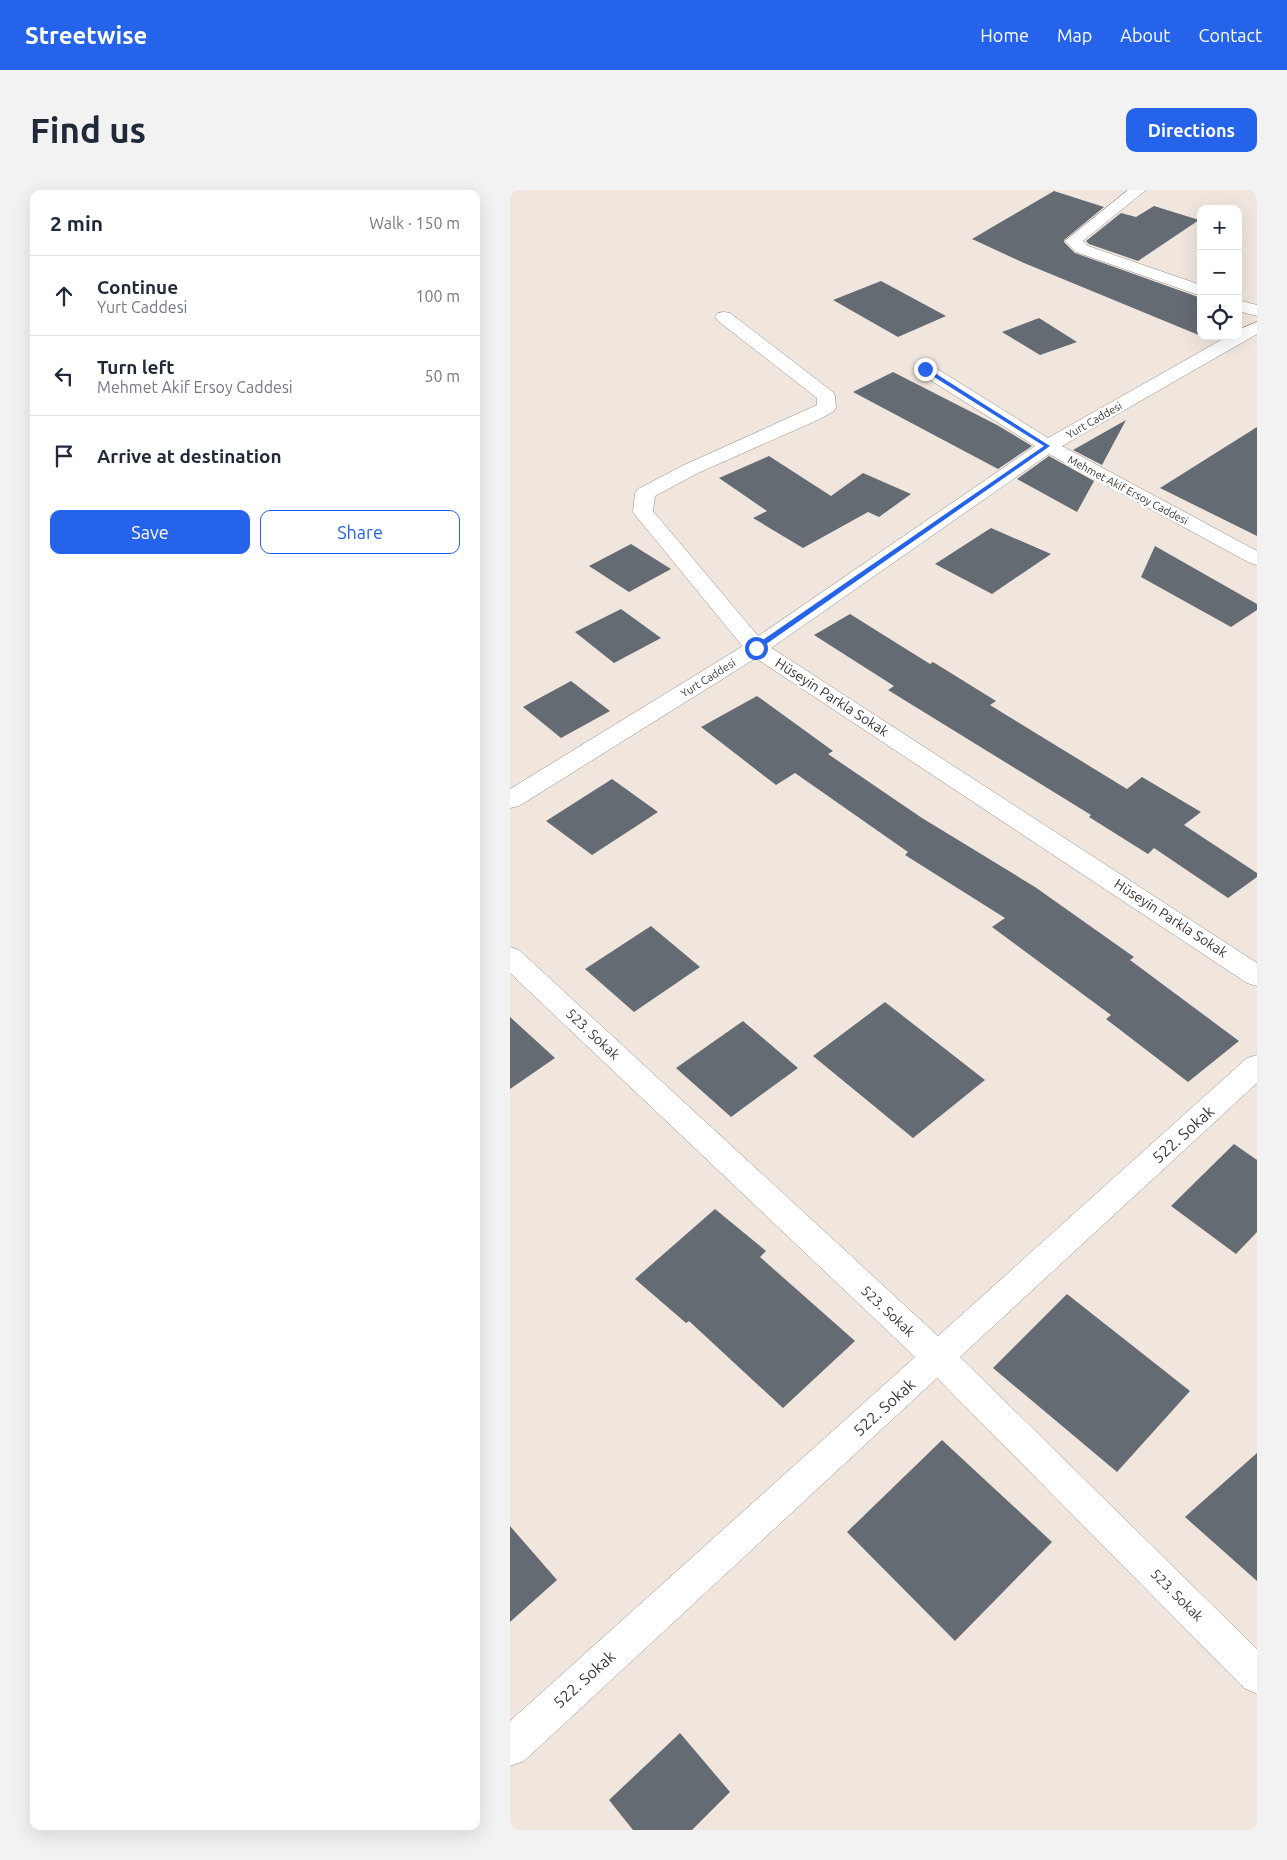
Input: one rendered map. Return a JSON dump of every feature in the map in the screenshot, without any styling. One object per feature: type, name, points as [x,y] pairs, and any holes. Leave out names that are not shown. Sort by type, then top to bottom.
[{"type":"street","points":[[1138,190],[1073,241],[1082,248],[1197,290]]},
{"type":"street","points":[[1242,306],[1257,311]]},
{"type":"street","name":"Hüseyin Parkla Sokak","points":[[724,317],[826,396],[827,407],[691,469],[645,493],[643,512],[756,648],[1253,968]]},
{"type":"street","name":"Yurt Caddesi","points":[[510,800],[756,648],[1048,446],[1257,327]]},
{"type":"street","name":"Mehmet Akif Ersoy Caddesi","points":[[925,369],[1048,446],[1257,559]]},
{"type":"street","name":"523. Sokak","points":[[510,957],[938,1358],[1257,1675]]},
{"type":"street","name":"522. Sokak","points":[[510,1747],[1257,1066]]},
{"type":"building","points":[[1054,191],[1104,207],[1064,240],[1064,242],[1075,253],[1197,297],[1197,334],[1024,263],[972,239]]},
{"type":"building","points":[[1154,206],[1197,219],[1197,221],[1138,261],[1089,244],[1086,241],[1121,213],[1136,217]]},
{"type":"building","points":[[881,281],[946,316],[898,337],[833,300]]},
{"type":"building","points":[[1039,318],[1077,342],[1040,355],[1002,332]]},
{"type":"building","points":[[893,372],[997,425],[1032,446],[998,469],[853,392]]},
{"type":"building","points":[[1126,420],[1102,465],[1073,450]]},
{"type":"building","points":[[1257,427],[1257,536],[1160,488]]},
{"type":"building","points":[[769,456],[831,496],[863,473],[911,494],[879,517],[868,512],[803,548],[753,518],[767,511],[719,478]]},
{"type":"building","points":[[1049,456],[1094,481],[1077,512],[1017,479]]},
{"type":"building","points":[[991,528],[1051,554],[992,594],[935,564]]},
{"type":"building","points":[[631,544],[671,569],[629,592],[589,566]]},
{"type":"building","points":[[1155,546],[1257,604],[1257,610],[1231,627],[1141,577]]},
{"type":"building","points":[[621,609],[661,638],[614,663],[575,632]]},
{"type":"building","points":[[850,614],[930,664],[933,662],[996,701],[990,705],[1127,789],[1142,777],[1201,812],[1184,825],[1257,873],[1257,877],[1228,898],[1154,848],[1148,854],[1089,817],[1091,815],[888,690],[894,686],[814,635]]},
{"type":"building","points":[[571,681],[610,711],[561,738],[523,707]]},
{"type":"building","points":[[757,696],[833,751],[828,754],[922,818],[1035,887],[1134,957],[1130,960],[1239,1041],[1188,1082],[1106,1019],[1111,1015],[992,927],[1005,918],[905,855],[908,852],[795,773],[776,785],[701,727]]},
{"type":"building","points":[[612,779],[658,812],[592,855],[546,821]]},
{"type":"building","points":[[651,926],[700,967],[634,1012],[585,969]]},
{"type":"building","points":[[885,1002],[985,1080],[913,1138],[813,1056]]},
{"type":"building","points":[[510,1017],[555,1058],[510,1089]]},
{"type":"building","points":[[743,1021],[798,1068],[731,1117],[676,1068]]},
{"type":"building","points":[[1234,1144],[1257,1160],[1257,1232],[1236,1254],[1171,1206]]},
{"type":"building","points":[[715,1209],[766,1251],[760,1257],[855,1341],[783,1408],[689,1321],[686,1323],[635,1279]]},
{"type":"building","points":[[1067,1294],[1190,1391],[1117,1472],[993,1368]]},
{"type":"building","points":[[942,1440],[1052,1542],[955,1641],[847,1532]]},
{"type":"building","points":[[1257,1453],[1257,1581],[1185,1517]]},
{"type":"building","points":[[510,1526],[557,1580],[510,1622]]},
{"type":"building","points":[[680,1733],[730,1792],[692,1830],[633,1830],[609,1800]]},
{"type":"route","points":[[756,648],[1048,446],[925,369]]}]
